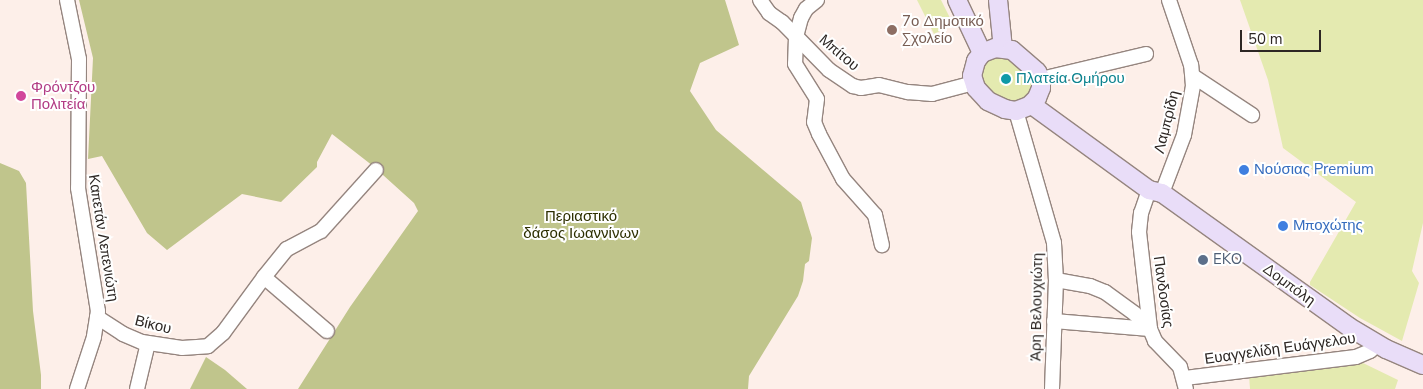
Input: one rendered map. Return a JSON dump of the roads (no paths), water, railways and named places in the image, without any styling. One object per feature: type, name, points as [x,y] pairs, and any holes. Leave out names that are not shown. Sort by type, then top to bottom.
[{"type":"main road","points":[[957,0],[982,53]]},
{"type":"main road","points":[[998,0],[1003,48]]},
{"type":"main road","points":[[995,48],[1003,48],[1023,58],[1035,69],[1032,97],[1005,109],[992,104],[980,93],[974,83],[974,66],[982,53],[995,48]]},
{"type":"main road","name":"Δομπόλη","points":[[1032,97],[1155,180],[1155,191],[1321,308],[1377,345],[1423,365]]},
{"type":"street","name":"Καπετάν Λεπενιώτη","points":[[67,0],[79,59],[78,188],[97,298],[98,317],[91,349],[77,389]]},
{"type":"street","name":"Μπίτου","points":[[760,0],[769,13],[836,75],[856,87],[879,85],[908,92],[932,94],[974,83]]},
{"type":"street","points":[[817,0],[803,13],[796,37],[795,64],[817,99],[815,123],[843,179],[875,215],[882,245]]},
{"type":"street","name":"Λαμπρίδη","points":[[1155,191],[1184,135],[1190,109],[1193,76],[1169,0]]},
{"type":"street","points":[[1032,97],[1146,54]]},
{"type":"street","points":[[1193,76],[1252,115]]},
{"type":"street","name":"Άρη Βελουχιώτη","points":[[1032,97],[1052,235],[1056,280],[1052,389]]},
{"type":"street","points":[[327,331],[264,277],[291,246],[325,227],[376,170]]},
{"type":"street","name":"Πανδοσίας","points":[[1155,191],[1141,213],[1139,232],[1150,329],[1155,341],[1180,367],[1186,384]]},
{"type":"street","name":"Βίκου","points":[[98,317],[123,334],[148,343],[182,348],[206,347],[223,333],[264,277]]},
{"type":"street","points":[[1056,280],[1080,284],[1105,292],[1126,307],[1150,329]]},
{"type":"street","points":[[1054,321],[1150,329]]},
{"type":"street","points":[[137,389],[148,343]]},
{"type":"street","name":"Ευαγγελίδη Ευάγγελου","points":[[1186,384],[1356,356],[1366,353],[1377,345]]},
{"type":"place","name":"7ο Δημοτικό Σχολείο","points":[[892,30]]},
{"type":"place","name":"Πλατεία Ομήρου","points":[[1006,79]]},
{"type":"place","name":"Φρόντζου Πολιτεία","points":[[21,96]]},
{"type":"place","name":"Νούσιας Premium","points":[[1244,170]]},
{"type":"place","name":"Μποχώτης","points":[[1283,226]]},
{"type":"place","name":"EKO","points":[[1203,260]]},
{"type":"park label","name":"Περιαστικό δάσος Ιωαννίνων","points":[[581,224]]}]
